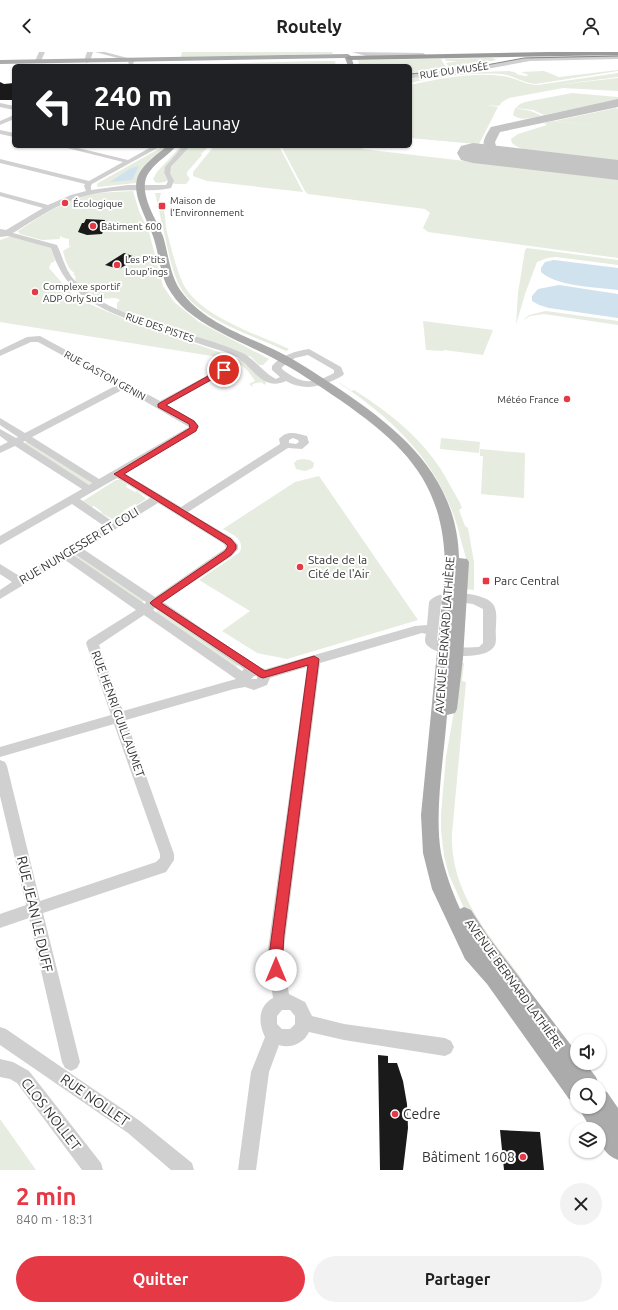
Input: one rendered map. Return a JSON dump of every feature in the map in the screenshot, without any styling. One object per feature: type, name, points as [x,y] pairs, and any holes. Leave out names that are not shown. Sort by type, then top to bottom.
[{"type":"highway","points":[[344,56],[597,52]]},
{"type":"highway","points":[[344,56],[618,53]]},
{"type":"main road","points":[[0,63],[136,59],[344,56]]},
{"type":"main road","points":[[0,63],[136,59],[344,56]]},
{"type":"main road","points":[[170,148],[144,173],[141,179],[147,187],[153,174],[177,148]]},
{"type":"main road","name":"AVENUE BERNARD LATHIÈRE","points":[[147,187],[145,204],[158,234],[171,282],[180,298],[189,307],[210,321],[289,358]]},
{"type":"main road","name":"AVENUE BERNARD LATHIÈRE","points":[[156,206],[173,276],[177,286],[185,297],[195,307],[213,319],[289,358],[324,381],[386,427],[407,448],[428,476],[441,502],[450,532],[455,598],[437,820],[439,847],[445,874],[452,893],[470,927],[583,1078]]},
{"type":"main road","name":"AVENUE BERNARD LATHIÈRE","points":[[450,649],[430,815],[432,853],[437,872],[450,908],[472,952],[513,1002],[570,1081]]},
{"type":"main road","points":[[606,1110],[618,1127]]},
{"type":"main road","points":[[593,1114],[618,1148]]},
{"type":"street","points":[[38,61],[42,52]]},
{"type":"street","points":[[87,61],[90,52]]},
{"type":"street","points":[[98,52],[136,59]]},
{"type":"street","name":"RUE DU MUSÉE","points":[[412,76],[466,70],[530,58],[618,57]]},
{"type":"street","points":[[0,105],[12,108]]},
{"type":"street","points":[[0,123],[12,118]]},
{"type":"street","points":[[0,132],[12,135]]},
{"type":"street","points":[[70,148],[129,162]]},
{"type":"street","points":[[2,233],[65,197],[89,188],[129,162],[154,148]]},
{"type":"street","points":[[0,161],[89,188],[169,186],[171,181],[167,173],[168,168],[185,148]]},
{"type":"street","points":[[0,194],[48,207]]},
{"type":"street","name":"RUE DES PISTES","points":[[2,233],[54,247],[59,264],[70,280],[81,291],[106,307],[127,316],[238,354],[245,358],[265,377],[272,381],[276,382],[287,377]]},
{"type":"street","name":"RUE GASTON GENIN","points":[[0,353],[35,338],[40,339],[192,423],[194,426],[193,429],[118,474]]},
{"type":"street","points":[[302,353],[311,353],[339,370],[339,374],[314,385],[305,386],[298,384],[276,368],[278,364],[289,358],[302,353]]},
{"type":"street","points":[[160,405],[224,370]]},
{"type":"street","points":[[0,450],[124,385]]},
{"type":"street","points":[[0,421],[100,484]]},
{"type":"street","points":[[0,432],[90,490]]},
{"type":"street","points":[[181,512],[286,445]]},
{"type":"street","points":[[0,541],[118,474],[231,543],[232,549],[150,606]]},
{"type":"street","name":"RUE NUNGESSER ET COLI","points":[[0,595],[158,498]]},
{"type":"street","points":[[72,499],[112,526]]},
{"type":"street","points":[[65,555],[150,606],[260,673],[264,680],[254,685],[245,680],[150,606],[76,549]]},
{"type":"street","points":[[0,568],[20,582]]},
{"type":"street","points":[[442,598],[455,598],[478,601],[489,608],[489,644],[487,648],[480,652],[437,647],[431,642],[436,602],[442,598]]},
{"type":"street","name":"RUE HENRI GUILLAUMET","points":[[34,910],[161,867],[167,860],[167,854],[92,643],[150,606]]},
{"type":"street","points":[[260,673],[416,630],[432,630]]},
{"type":"street","points":[[282,1002],[278,983],[276,956],[314,659]]},
{"type":"street","points":[[0,752],[245,680]]},
{"type":"street","name":"RUE JEAN LE DUFF","points":[[0,766],[70,1062]]},
{"type":"street","points":[[0,921],[34,910]]},
{"type":"street","points":[[282,1002],[290,1002],[303,1011],[304,1022],[299,1033],[293,1036],[281,1037],[275,1034],[269,1026],[268,1015],[274,1006],[282,1002]]},
{"type":"street","points":[[304,1022],[344,1032],[445,1047]]},
{"type":"street","points":[[247,1170],[260,1072],[275,1034]]},
{"type":"street","name":"RUE NOLLET","points":[[0,1035],[134,1127],[185,1170]]},
{"type":"street","name":"CLOS NOLLET","points":[[0,1068],[13,1071],[23,1076],[94,1170]]},
{"type":"shaded area","points":[[182,52],[332,52],[333,54],[181,57]]},
{"type":"shaded area","points":[[492,58],[497,60],[450,68],[446,63],[458,61],[446,61],[445,59],[441,59],[448,71],[412,75],[412,64],[359,64],[358,60]]},
{"type":"shaded area","points":[[335,61],[336,64],[213,64]]},
{"type":"shaded area","points":[[618,70],[536,84],[500,74],[455,76],[412,83],[412,77],[455,73],[509,71],[525,76],[529,75],[521,72],[544,71],[559,77]]},
{"type":"shaded area","points":[[618,73],[618,77],[548,86],[618,78],[618,91],[563,88],[509,98],[502,102],[499,106],[486,105],[498,107],[479,144],[412,138],[412,85],[456,77],[491,75],[502,76],[528,84],[538,85]]},
{"type":"shaded area","points":[[572,93],[618,97],[618,100],[544,115],[533,110],[516,108],[525,102]]},
{"type":"shaded area","points":[[515,108],[531,111],[542,116],[527,118],[516,117],[513,115]]},
{"type":"shaded area","points":[[616,108],[618,109],[618,128],[555,121]]},
{"type":"shaded area","points":[[553,121],[618,128],[618,162],[562,157],[520,148],[512,143],[511,139],[518,134],[547,125],[544,123]]},
{"type":"shaded area","points":[[160,148],[167,148],[136,183],[98,187],[98,183]]},
{"type":"shaded area","points":[[179,148],[182,148],[165,169],[164,174],[168,181],[159,183],[155,182],[153,179],[157,172]]},
{"type":"shaded area","points":[[187,148],[207,148],[187,172],[190,179],[186,184],[174,184],[170,169]]},
{"type":"shaded area","points":[[212,148],[280,148],[303,192],[207,181],[193,176],[193,172]]},
{"type":"shaded area","points":[[282,148],[363,148],[362,149],[618,179],[618,258],[428,232],[423,228],[430,213],[425,209],[308,194]]},
{"type":"shaded area","points":[[133,191],[139,211],[149,232],[163,286],[174,302],[199,322],[269,359],[263,365],[259,365],[250,356],[247,357],[234,351],[117,310],[117,303],[120,300],[116,298],[97,299],[76,283],[76,277],[73,274],[75,273],[69,267],[63,251],[71,246],[69,246],[69,239],[60,236],[60,239],[42,240],[20,234],[18,231],[48,212],[67,203],[66,202],[95,193]]},
{"type":"shaded area","points":[[155,193],[161,193],[159,201],[161,208],[163,208],[164,211],[166,229],[177,268],[188,292],[212,313],[244,330],[289,349],[286,351],[229,326],[215,319],[190,301],[176,279]]},
{"type":"shaded area","name":"Complexe sportif ADP Orly Sud","points":[[11,236],[51,248],[55,261],[51,263],[49,268],[69,291],[80,300],[125,319],[244,361],[265,380],[266,383],[264,385],[262,382],[252,384],[253,387],[249,384],[255,381],[248,371],[239,363],[218,357],[0,322],[0,240]]},
{"type":"shaded area","points":[[527,248],[618,260],[618,265],[556,257],[547,258],[537,262],[525,294],[516,325],[518,293],[525,250]]},
{"type":"shaded area","points":[[546,311],[618,321],[618,325],[544,314],[530,316],[522,321],[529,315]]},
{"type":"shaded area","points":[[423,321],[493,330],[483,355],[444,350],[426,350]]},
{"type":"shaded area","points":[[339,383],[352,391],[354,390],[401,424],[422,445],[440,468],[460,503],[462,508],[459,510],[465,526],[468,528],[474,562],[474,590],[466,589],[467,565],[459,532],[451,508],[428,465],[397,429],[379,413]]},
{"type":"shaded area","points":[[441,438],[480,442],[479,453],[440,449]]},
{"type":"shaded area","points":[[28,442],[92,484],[89,485],[24,443]]},
{"type":"shaded area","points":[[480,449],[525,453],[524,498],[481,494],[483,456],[480,456]]},
{"type":"shaded area","points":[[297,460],[310,460],[314,463],[313,468],[305,471],[296,469],[294,463]]},
{"type":"shaded area","name":"Stade de la Cité de l'Air","points":[[319,476],[418,620],[287,659],[257,653],[222,631],[250,611],[199,580],[240,552],[241,544],[239,540],[234,535],[223,529],[295,482]]},
{"type":"shaded area","points":[[116,480],[120,480],[127,485],[126,487],[135,492],[137,491],[146,499],[123,511],[124,512],[112,519],[101,513],[102,512],[94,506],[92,507],[83,501]]},
{"type":"shaded area","points":[[76,553],[145,600],[141,603],[73,556]]},
{"type":"shaded area","points":[[158,610],[240,664],[234,668],[156,613]]},
{"type":"shaded area","points":[[459,663],[464,663],[462,681],[466,682],[452,834],[453,855],[458,876],[474,913],[523,980],[520,982],[468,917],[449,875],[444,856],[441,814],[446,757],[456,700]]},
{"type":"shaded area","points":[[0,1119],[36,1170],[0,1170]]},
{"type":"water","points":[[139,166],[132,180],[110,182],[131,168]]},
{"type":"water","points":[[554,260],[618,268],[618,290],[578,286],[557,281],[548,277],[541,272],[541,268],[545,262]]},
{"type":"water","points":[[559,285],[618,294],[618,318],[549,308],[532,301],[532,296],[538,289]]},
{"type":"building","points":[[0,82],[4,84],[12,83],[12,100],[0,100]]},
{"type":"building","name":"Bâtiment 600","points":[[86,219],[105,220],[104,223],[106,223],[102,234],[87,235],[78,232],[82,223],[84,223]]},
{"type":"building","points":[[124,253],[138,258],[119,269],[105,265]]},
{"type":"building","name":"Cedre","points":[[378,1055],[388,1056],[388,1063],[397,1063],[403,1081],[407,1104],[408,1128],[403,1170],[380,1170]]},
{"type":"building","name":"Bâtiment 1608","points":[[500,1130],[540,1132],[544,1170],[504,1170]]},
{"type":"taxiway","points":[[517,158],[497,153],[490,148],[489,142],[495,130],[618,103]]},
{"type":"runway","points":[[473,153],[618,170]]},
{"type":"tram line","points":[[412,74],[465,69],[524,58],[618,56]]},
{"type":"place","name":"Écologique","points":[[65,203]]},
{"type":"place","name":"Maison de l'Environnement","points":[[162,206]]},
{"type":"place","name":"Bâtiment 600","points":[[93,226]]},
{"type":"place","name":"Les P'tits Loup'ings","points":[[117,265]]},
{"type":"place","name":"Complexe sportif ADP Orly Sud","points":[[35,292]]},
{"type":"place","name":"Météo France","points":[[567,399]]},
{"type":"place","name":"Stade de la Cité de l'Air","points":[[300,567]]},
{"type":"place","name":"Parc Central","points":[[486,581]]},
{"type":"place","name":"Cedre","points":[[395,1114]]},
{"type":"place","name":"Bâtiment 1608","points":[[523,1157]]},
{"type":"route","points":[[224,370],[160,405],[192,423],[194,426],[193,429],[118,474],[228,541],[232,545],[232,549],[228,553],[155,603],[256,670],[260,671],[263,675],[314,659],[278,935],[276,970]]}]
